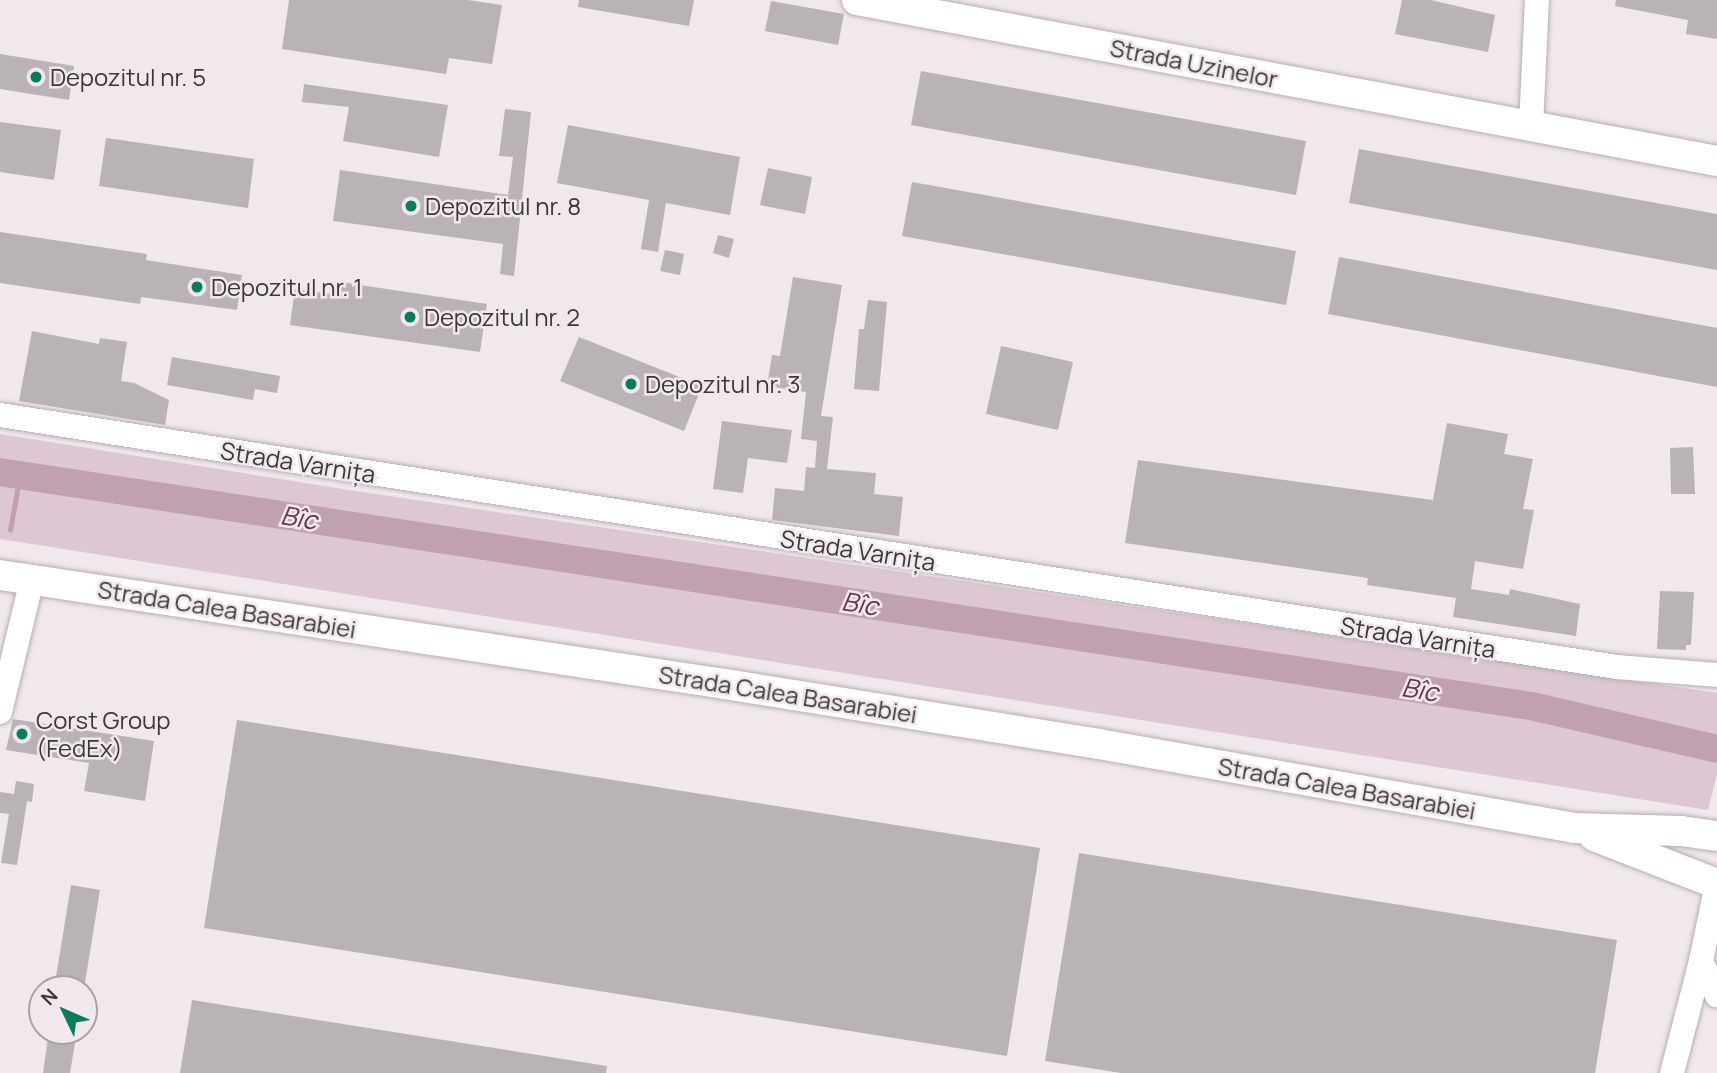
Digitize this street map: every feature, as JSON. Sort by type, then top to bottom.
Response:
[{"type":"main road","name":"Strada Uzinelor","points":[[857,0],[1717,161]]},
{"type":"main road","name":"Strada Calea Basarabiei","points":[[0,575],[738,686],[1112,747],[1574,828],[1713,833]]},
{"type":"main road","name":"Strada Calea Basarabiei","points":[[1574,828],[1711,882]]},
{"type":"main road","name":"Strada Calea Basarabiei","points":[[1711,882],[1698,855],[1713,833]]},
{"type":"street","points":[[1531,126],[1537,0]]},
{"type":"street","name":"Strada Varnița","points":[[0,415],[1602,665],[1717,675]]},
{"type":"street","points":[[0,712],[32,580]]},
{"type":"street","points":[[1691,673],[1717,656]]},
{"type":"street","points":[[1672,1073],[1701,961],[1711,882]]},
{"type":"street","points":[[1701,961],[1717,996]]},
{"type":"shaded area","points":[[0,434],[349,490],[1717,693],[1717,774],[1708,810],[0,539]]},
{"type":"building","points":[[289,0],[468,0],[502,5],[492,64],[449,58],[446,74],[282,49]]},
{"type":"building","points":[[579,0],[694,0],[689,26],[578,7]]},
{"type":"building","points":[[1402,0],[1431,0],[1495,15],[1488,52],[1395,34]]},
{"type":"building","points":[[1616,0],[1717,0],[1717,39],[1686,34],[1688,20],[1615,6]]},
{"type":"building","points":[[771,1],[844,14],[838,45],[765,31]]},
{"type":"building","name":"Depozitul nr. 5","points":[[0,54],[74,66],[69,100],[0,89]]},
{"type":"building","points":[[921,71],[1306,141],[1296,195],[911,125]]},
{"type":"building","points":[[304,84],[448,105],[439,157],[343,141],[349,107],[302,102]]},
{"type":"building","name":"Depozitul nr. 8","points":[[505,109],[531,112],[514,276],[500,274],[503,244],[333,221],[340,170],[508,195],[513,157],[499,156]]},
{"type":"building","points":[[0,122],[61,130],[54,180],[0,172]]},
{"type":"building","points":[[568,125],[740,157],[730,215],[666,203],[658,252],[641,249],[649,200],[557,183]]},
{"type":"building","points":[[106,138],[254,159],[248,208],[99,186]]},
{"type":"building","points":[[1359,149],[1717,214],[1717,270],[1349,203]]},
{"type":"building","points":[[768,168],[812,177],[805,214],[760,205]]},
{"type":"building","points":[[912,182],[1296,251],[1286,305],[902,236]]},
{"type":"building","points":[[0,232],[147,254],[146,260],[242,275],[237,310],[141,297],[140,304],[0,283]]},
{"type":"building","points":[[718,235],[734,239],[729,258],[713,253]]},
{"type":"building","points":[[665,250],[684,254],[680,275],[660,271]]},
{"type":"building","points":[[1339,257],[1717,328],[1717,387],[1328,314]]},
{"type":"building","points":[[793,277],[842,285],[821,416],[833,417],[827,469],[876,473],[874,494],[903,497],[899,536],[772,520],[775,488],[804,491],[806,467],[815,468],[817,441],[801,439],[806,392],[767,386],[772,355],[780,356]]},
{"type":"building","name":"Depozitul nr. 2","points":[[340,282],[487,304],[480,352],[290,325],[295,289],[338,295]]},
{"type":"building","points":[[868,300],[887,302],[879,391],[854,389],[859,329],[864,329]]},
{"type":"building","points":[[32,331],[99,344],[100,338],[127,342],[121,381],[134,383],[169,400],[165,425],[19,401]]},
{"type":"building","name":"Depozitul nr. 3","points":[[579,337],[702,386],[684,431],[560,381]]},
{"type":"building","points":[[1001,346],[1073,362],[1058,430],[986,414]]},
{"type":"building","points":[[172,357],[280,376],[277,393],[255,389],[253,400],[167,385]]},
{"type":"building","points":[[722,421],[792,430],[787,463],[748,458],[743,493],[713,489]]},
{"type":"building","points":[[1447,423],[1508,434],[1504,454],[1533,459],[1523,509],[1534,510],[1523,569],[1475,561],[1471,589],[1509,595],[1510,589],[1580,604],[1576,636],[1453,617],[1456,598],[1367,585],[1368,578],[1125,543],[1138,460],[1433,500]]},
{"type":"building","points":[[1693,447],[1695,494],[1671,494],[1670,448]]},
{"type":"building","points":[[1660,591],[1694,592],[1691,645],[1686,645],[1686,650],[1657,649]]},
{"type":"building","points":[[13,719],[154,741],[145,801],[84,791],[89,763],[6,750]]},
{"type":"building","points":[[237,720],[1040,848],[1007,1056],[204,928]]},
{"type":"building","points":[[16,781],[34,784],[32,802],[27,801],[17,865],[1,863],[9,814],[0,813],[0,792],[14,794]]},
{"type":"building","points":[[1079,853],[1617,940],[1595,1073],[1121,1073],[1045,1061]]},
{"type":"building","points":[[71,885],[100,890],[86,975],[56,975]]},
{"type":"building","points":[[192,1000],[607,1066],[606,1073],[180,1073]]},
{"type":"building","points":[[47,1045],[75,1045],[70,1073],[43,1073]]},
{"type":"waterway","name":"Bîc","points":[[0,472],[1531,706],[1717,749]]},
{"type":"waterway","points":[[10,530],[20,475]]},
{"type":"place","name":"Depozitul nr. 5","points":[[36,77]]},
{"type":"place","name":"Depozitul nr. 8","points":[[411,206]]},
{"type":"place","name":"Depozitul nr. 1","points":[[197,287]]},
{"type":"place","name":"Depozitul nr. 2","points":[[410,317]]},
{"type":"place","name":"Depozitul nr. 3","points":[[631,384]]},
{"type":"place","name":"Corst Group (FedEx)","points":[[22,734]]}]
